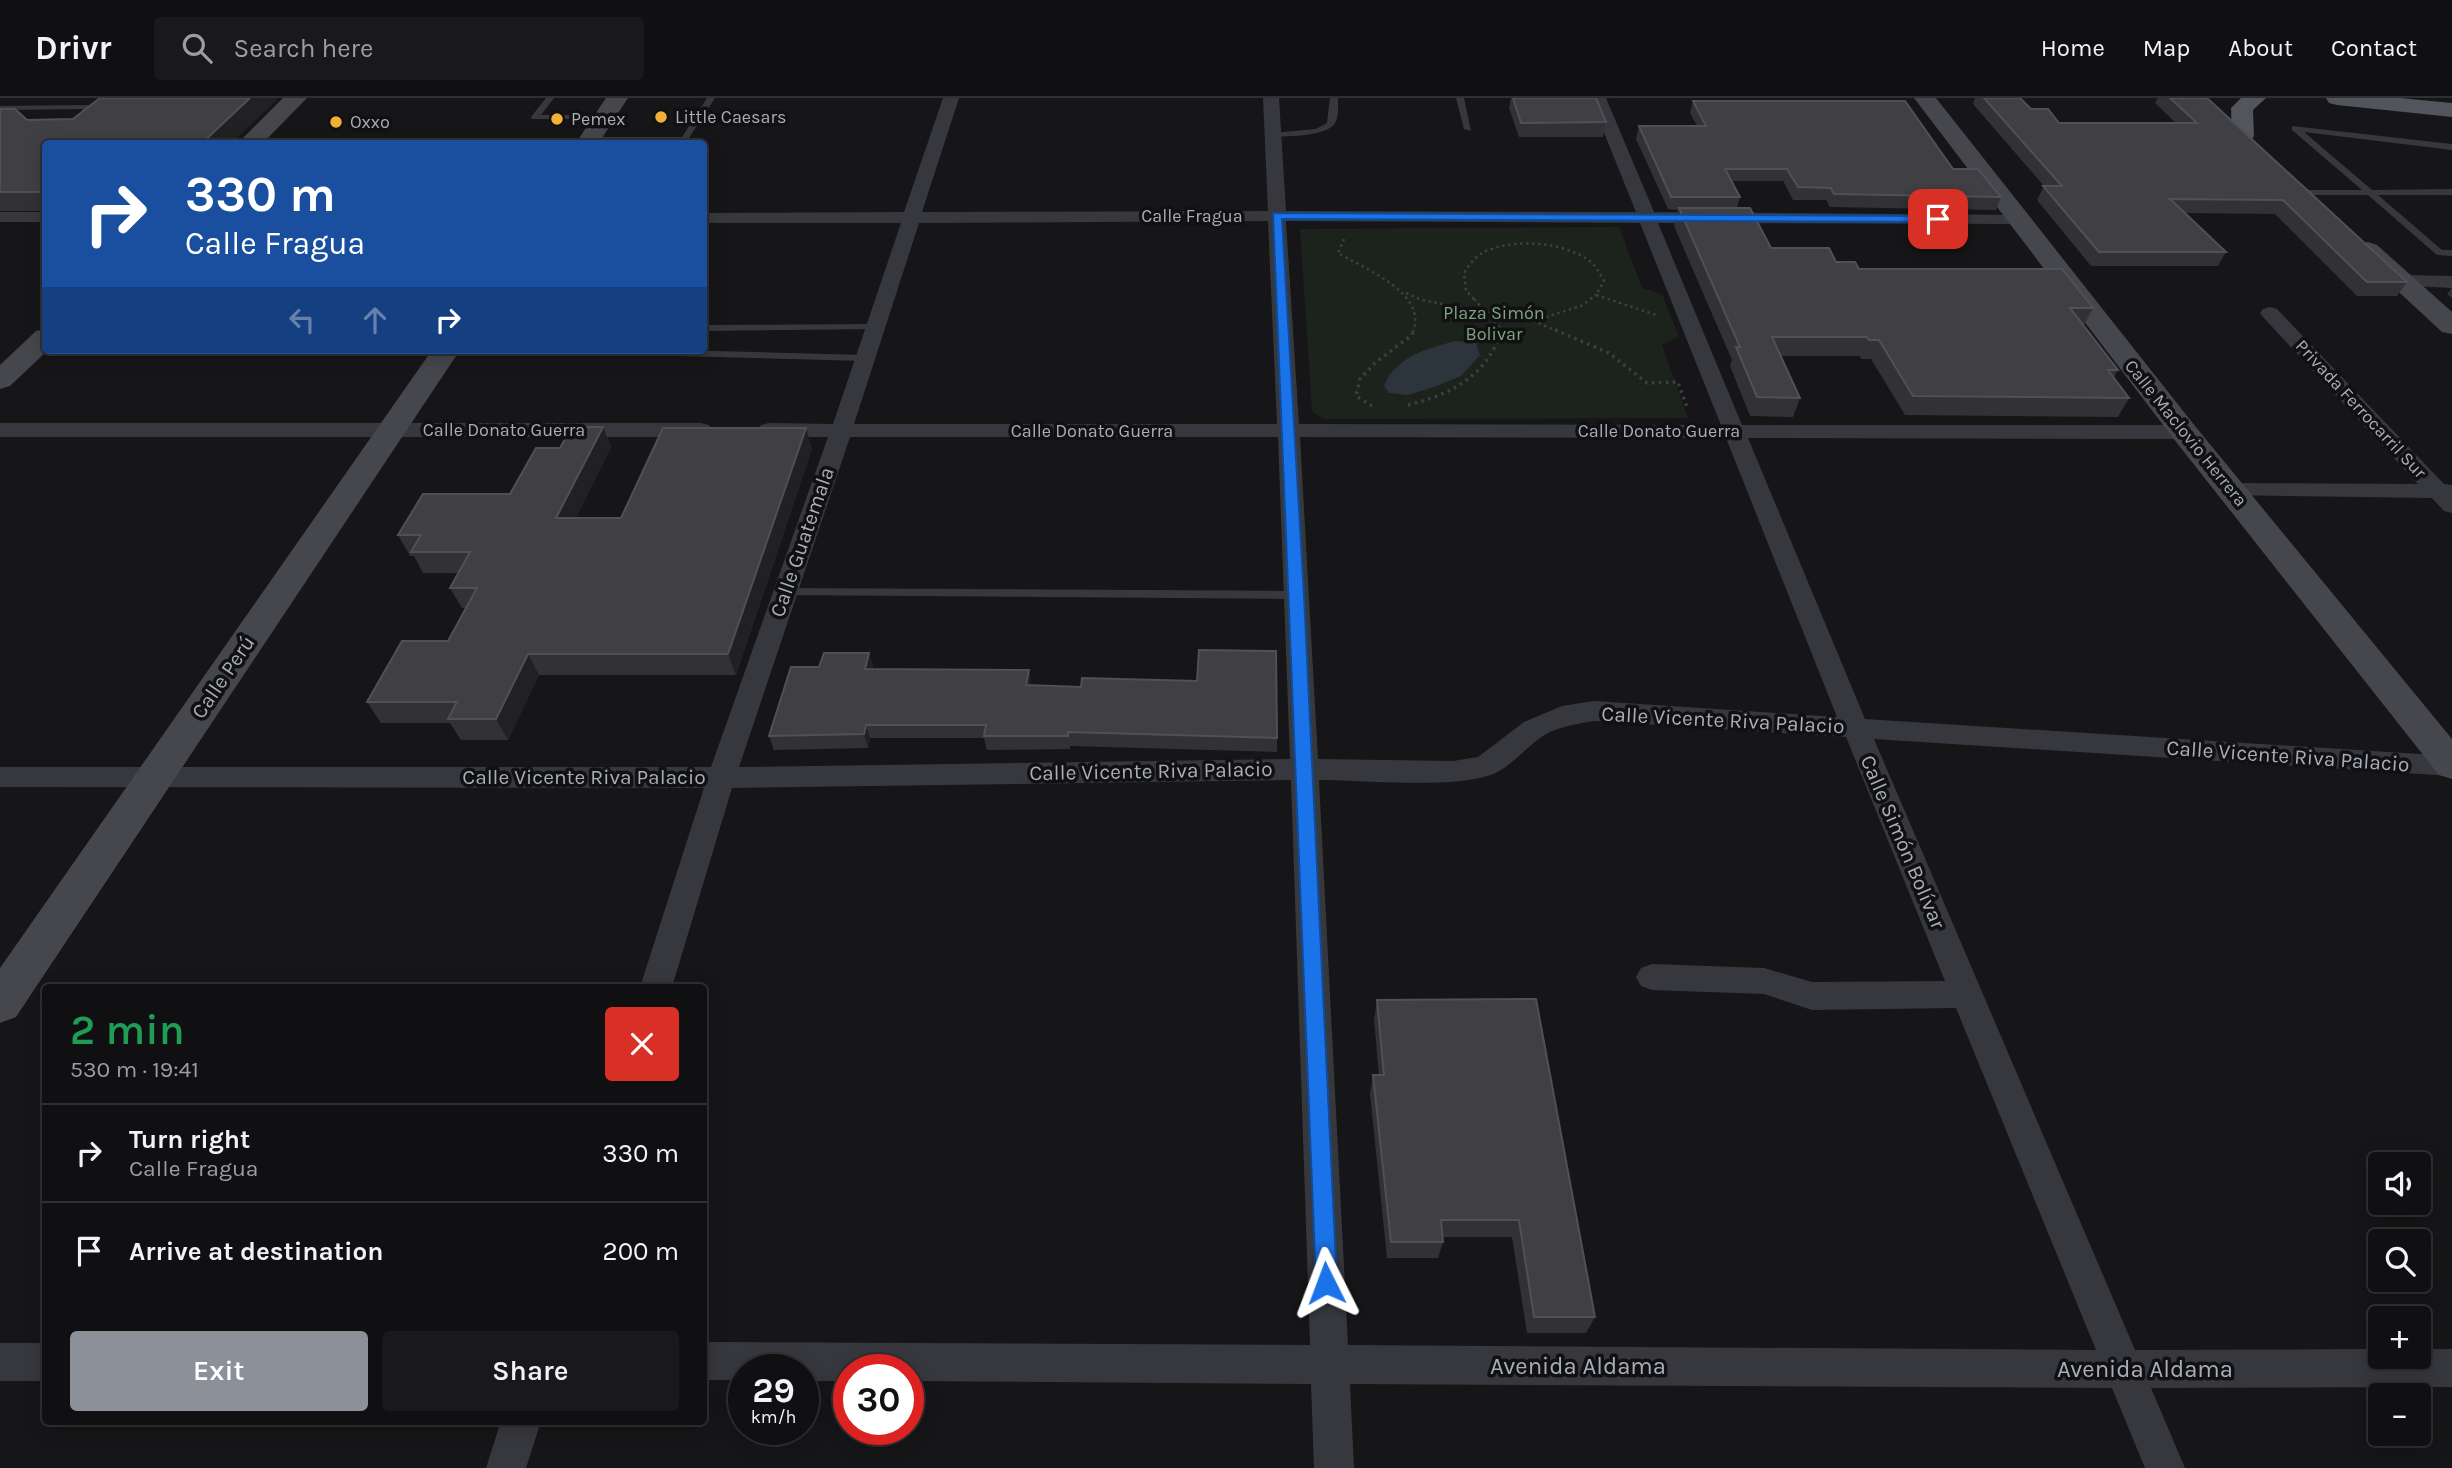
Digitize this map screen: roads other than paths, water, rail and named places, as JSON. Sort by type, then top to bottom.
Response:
[{"type":"main road","points":[[2252,144],[2242,108],[2255,98]]},
{"type":"main road","points":[[2337,98],[2452,110]]},
{"type":"street","points":[[252,140],[296,98]]},
{"type":"street","name":"Calle Guatemala","points":[[657,984],[720,778],[841,430],[951,98]]},
{"type":"street","points":[[1271,98],[1286,431],[1297,595],[1335,1468]]},
{"type":"street","name":"Calle Simón Bolívar","points":[[1598,98],[1855,727],[2165,1468]]},
{"type":"street","name":"Calle Maclovio Herrera","points":[[1925,98],[2184,432],[2452,766]]},
{"type":"street","points":[[588,140],[610,107]]},
{"type":"street","points":[[2215,110],[2252,144]]},
{"type":"street","points":[[2297,185],[2335,219]]},
{"type":"street","name":"Calle Fragua","points":[[707,218],[1343,216],[2017,219]]},
{"type":"street","points":[[0,217],[42,218]]},
{"type":"street","points":[[2354,237],[2452,326]]},
{"type":"street","points":[[2402,281],[2452,282]]},
{"type":"street","name":"Privada Ferrocarril Sur","points":[[2270,313],[2447,496]]},
{"type":"street","points":[[0,380],[42,341]]},
{"type":"street","name":"Calle Perú","points":[[0,1003],[443,354]]},
{"type":"street","name":"Calle Donato Guerra","points":[[0,430],[719,430]]},
{"type":"street","name":"Calle Donato Guerra","points":[[746,430],[2184,432]]},
{"type":"street","points":[[2232,490],[2447,496]]},
{"type":"street","name":"Calle Vicente Riva Palacio","points":[[0,777],[720,778],[1303,769],[1453,771],[1485,766],[1534,729],[1562,716],[1594,711],[2452,766]]},
{"type":"street","points":[[1652,977],[1763,981],[1812,996],[1966,994]]},
{"type":"street","name":"Avenida Aldama","points":[[707,1361],[2123,1369],[2452,1368]]},
{"type":"street","points":[[0,1362],[42,1362]]},
{"type":"street","points":[[506,1468],[521,1425]]},
{"type":"lane","points":[[550,98],[535,117],[610,107]]},
{"type":"lane","points":[[636,140],[684,139],[711,98]]},
{"type":"lane","points":[[1272,135],[1325,128],[1334,120],[1334,98]]},
{"type":"lane","points":[[1461,98],[1468,129]]},
{"type":"lane","points":[[0,108],[92,107],[73,122]]},
{"type":"lane","points":[[2452,147],[2295,128],[2440,253],[2452,253]]},
{"type":"lane","points":[[2297,185],[2371,192],[2452,192]]},
{"type":"lane","points":[[707,328],[875,327]]},
{"type":"lane","points":[[707,354],[864,358]]},
{"type":"lane","points":[[784,592],[1297,595]]},
{"type":"place","name":"Little Caesars","points":[[661,117]]},
{"type":"place","name":"Pemex","points":[[557,119]]},
{"type":"place","name":"Oxxo","points":[[336,122]]},
{"type":"park label","name":"Plaza Simón Bolivar","points":[[1494,323]]}]
